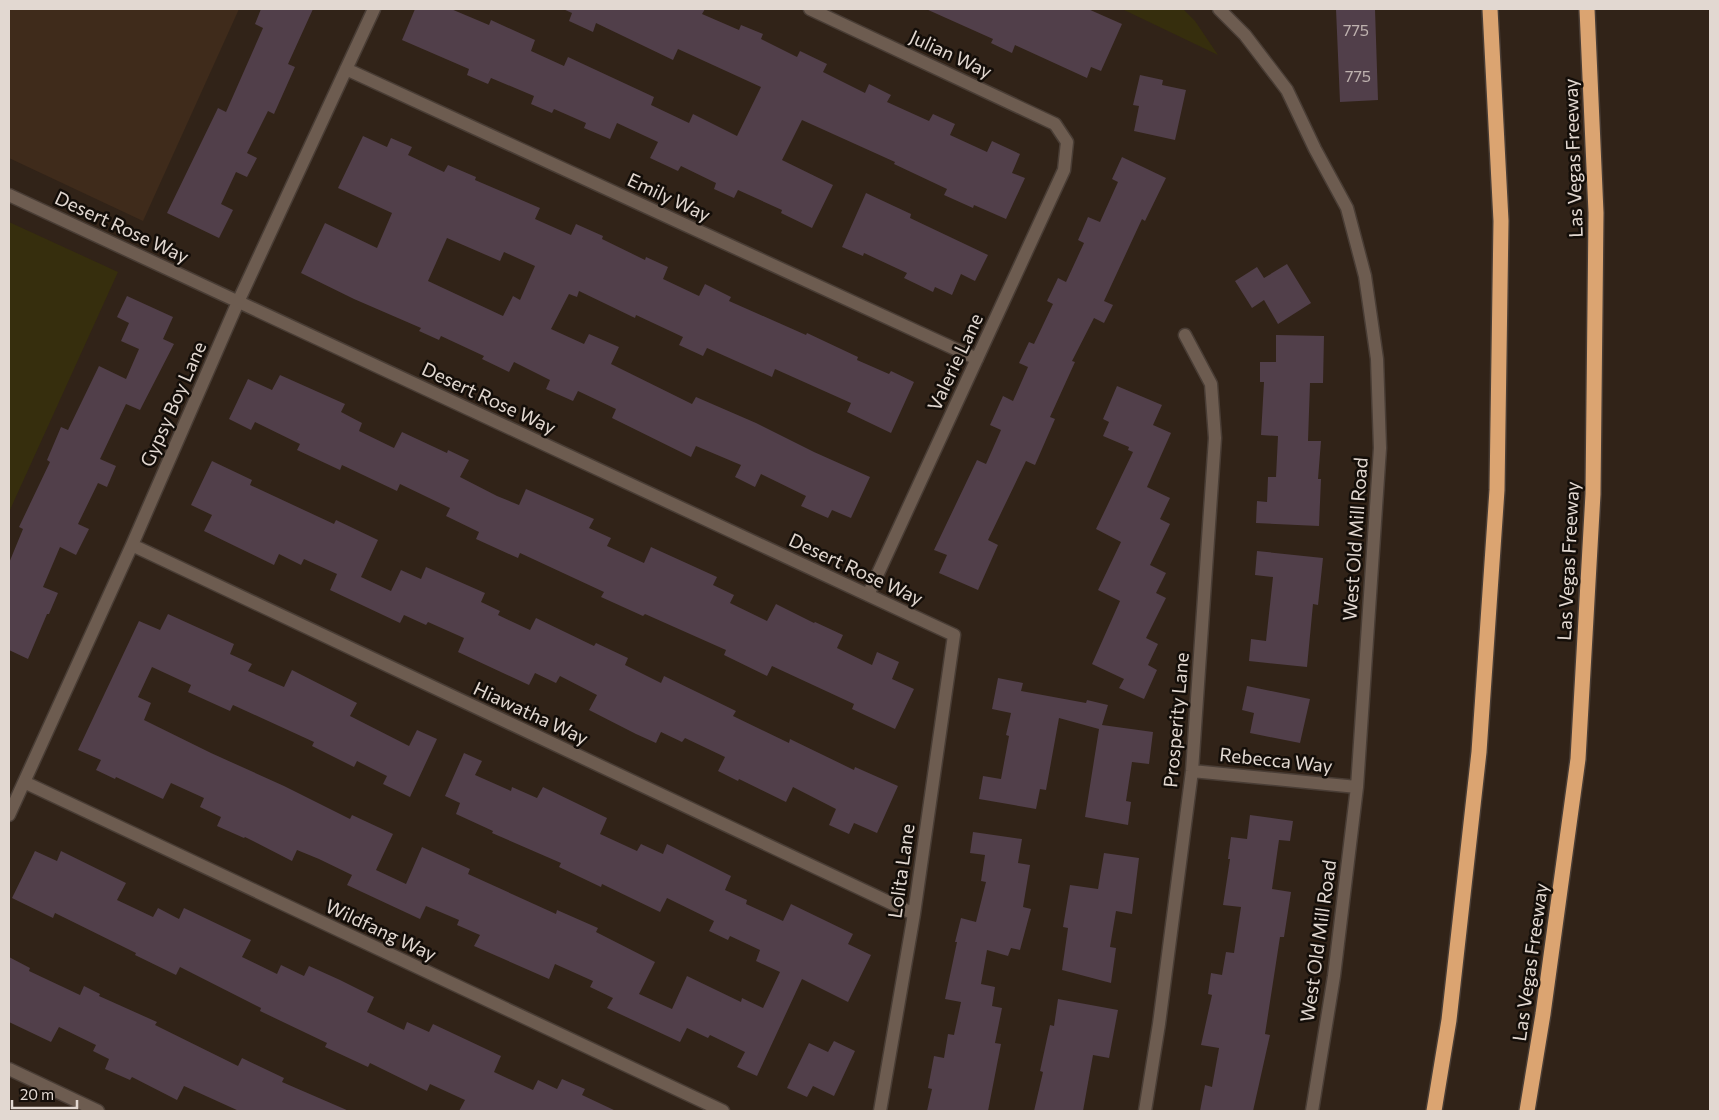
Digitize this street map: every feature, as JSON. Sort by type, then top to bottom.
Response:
[{"type":"highway","points":[[1434,1111],[1449,1020],[1479,752],[1497,490],[1501,221],[1490,9]]},
{"type":"highway","name":"Las Vegas Freeway","points":[[1527,1111],[1544,1014],[1578,759],[1592,504],[1596,213],[1587,9]]},
{"type":"street","name":"Gypsy Boy Lane","points":[[9,815],[132,546],[238,302],[374,9]]},
{"type":"street","name":"Julian Way","points":[[810,9],[1055,124],[1067,142]]},
{"type":"street","name":"West Old Mill Road","points":[[1219,9],[1245,35],[1287,90],[1347,208],[1365,276],[1378,359],[1380,448],[1357,787],[1334,976],[1312,1111]]},
{"type":"street","name":"Emily Way","points":[[346,68],[977,359]]},
{"type":"street","name":"Valerie Lane","points":[[868,595],[1064,170],[1067,142]]},
{"type":"street","name":"Desert Rose Way","points":[[9,195],[954,635]]},
{"type":"street","name":"Prosperity Lane","points":[[1145,1111],[1159,1024],[1192,771],[1215,438],[1211,384],[1185,335]]},
{"type":"street","name":"Hiawatha Way","points":[[132,546],[914,914]]},
{"type":"street","name":"Lolita Lane","points":[[880,1111],[914,914],[954,635]]},
{"type":"street","name":"Rebecca Way","points":[[1192,771],[1357,787]]},
{"type":"street","name":"Wildfang Way","points":[[24,782],[723,1111]]},
{"type":"street","points":[[9,1069],[98,1111]]},
{"type":"shaded area","points":[[9,9],[239,9],[143,221],[9,158]]},
{"type":"sand","points":[[1122,9],[1183,9],[1195,21],[1218,55]]},
{"type":"sand","points":[[9,222],[118,272],[9,512]]},
{"type":"building","points":[[261,9],[313,9],[288,64],[295,67],[274,114],[268,111],[247,153],[257,158],[247,177],[236,172],[221,204],[233,210],[219,238],[167,213],[218,108],[226,112],[263,28],[255,24]]},
{"type":"building","points":[[415,9],[451,9],[489,25],[491,20],[535,40],[531,51],[564,66],[568,57],[654,97],[651,105],[689,123],[693,114],[737,136],[761,87],[678,49],[673,60],[596,23],[593,32],[569,21],[572,13],[563,9],[705,9],[702,14],[739,30],[741,25],[763,34],[761,39],[797,57],[800,51],[827,64],[823,72],[865,93],[869,84],[891,95],[887,102],[929,121],[933,114],[955,124],[950,135],[987,152],[992,141],[1020,154],[1012,173],[1025,178],[1006,219],[974,205],[973,208],[944,195],[947,189],[894,164],[895,162],[802,120],[782,160],[833,185],[812,228],[781,213],[782,210],[738,190],[734,198],[714,189],[716,183],[681,166],[678,171],[650,158],[658,142],[617,123],[610,139],[584,128],[586,123],[554,109],[552,113],[531,104],[534,96],[491,78],[488,84],[467,75],[469,69],[402,40]]},
{"type":"building","points":[[926,9],[1088,9],[1122,24],[1101,71],[1091,67],[1087,78],[1015,45],[1012,53],[991,43],[993,39]]},
{"type":"building","points":[[1336,9],[1375,9],[1378,100],[1340,102]]},
{"type":"building","points":[[1140,75],[1163,80],[1162,85],[1186,90],[1175,140],[1134,131],[1139,106],[1133,105]]},
{"type":"building","points":[[363,136],[387,147],[391,138],[412,147],[408,155],[444,172],[448,165],[476,177],[475,180],[540,208],[535,219],[571,235],[576,224],[603,236],[602,239],[645,260],[646,257],[668,267],[663,279],[699,296],[705,284],[731,297],[729,301],[806,335],[807,333],[858,357],[857,360],[889,374],[891,371],[914,382],[891,433],[847,412],[851,403],[775,369],[772,377],[707,348],[703,356],[679,345],[683,337],[636,315],[635,318],[579,291],[577,297],[569,294],[551,329],[584,344],[589,334],[619,347],[611,364],[692,404],[696,397],[870,477],[851,518],[832,510],[828,518],[801,506],[806,496],[761,474],[755,487],[735,477],[741,465],[696,446],[691,457],[612,418],[616,409],[578,391],[573,401],[546,389],[550,380],[514,362],[509,372],[482,359],[484,356],[441,336],[439,340],[419,331],[421,328],[354,299],[301,273],[325,223],[377,248],[392,213],[338,188]],"holes":[[[447,238],[500,261],[504,252],[535,266],[520,300],[513,296],[503,316],[428,281]]]},
{"type":"building","points":[[1122,157],[1166,178],[1145,221],[1142,219],[1104,301],[1113,305],[1104,323],[1094,318],[1072,361],[1075,362],[1050,417],[1055,419],[1035,465],[1026,461],[988,540],[998,545],[978,590],[939,573],[947,555],[934,550],[977,460],[986,464],[1001,430],[990,425],[1003,396],[1013,401],[1028,367],[1019,363],[1029,342],[1034,344],[1053,304],[1047,301],[1058,278],[1066,282],[1084,243],[1078,240],[1088,217],[1100,222],[1118,182],[1112,179]]},
{"type":"building","points":[[866,193],[911,214],[910,218],[988,255],[975,281],[961,274],[952,295],[935,287],[933,292],[904,278],[907,273],[864,253],[863,256],[842,247]]},
{"type":"building","points":[[1287,264],[1311,303],[1278,324],[1264,300],[1252,308],[1235,281],[1257,267],[1264,278]]},
{"type":"building","points":[[127,296],[173,317],[163,339],[174,344],[140,410],[126,404],[100,459],[116,466],[107,487],[98,483],[78,524],[89,529],[76,555],[60,547],[43,587],[58,593],[28,659],[9,650],[9,563],[23,529],[19,527],[50,462],[47,460],[61,427],[68,430],[99,366],[126,379],[139,349],[121,341],[129,323],[117,317]]},
{"type":"building","points":[[1276,335],[1324,336],[1323,383],[1310,383],[1308,441],[1321,441],[1318,479],[1321,479],[1319,526],[1256,523],[1257,501],[1267,502],[1268,477],[1276,477],[1278,436],[1261,435],[1264,382],[1260,382],[1260,362],[1276,362]]},
{"type":"building","points":[[280,375],[345,404],[341,412],[362,423],[359,431],[394,448],[402,432],[447,453],[448,450],[469,460],[460,477],[497,496],[519,505],[526,489],[594,519],[589,528],[611,538],[607,546],[644,563],[651,547],[717,577],[713,585],[734,595],[730,603],[767,621],[776,604],[843,635],[837,648],[872,665],[877,652],[899,662],[892,679],[914,689],[895,729],[852,709],[854,704],[772,666],[767,676],[724,655],[726,650],[645,614],[643,616],[601,597],[604,592],[520,553],[518,558],[476,539],[479,532],[446,516],[450,508],[400,484],[397,491],[342,465],[340,470],[297,450],[300,444],[255,422],[251,430],[229,419],[248,379],[272,390]]},
{"type":"building","points":[[1117,386],[1162,405],[1153,425],[1171,433],[1147,487],[1170,498],[1160,519],[1170,524],[1150,565],[1166,573],[1156,593],[1166,598],[1146,638],[1158,644],[1148,665],[1157,670],[1144,699],[1119,688],[1124,679],[1092,664],[1120,601],[1098,590],[1121,542],[1096,529],[1133,452],[1128,450],[1129,447],[1103,436],[1109,422],[1103,419]]},
{"type":"building","points":[[212,461],[252,480],[250,485],[334,524],[336,520],[378,540],[361,577],[391,591],[401,570],[421,579],[426,567],[485,593],[481,602],[500,611],[498,615],[530,630],[536,618],[594,646],[596,643],[628,658],[625,665],[661,683],[664,676],[736,711],[733,716],[789,743],[790,739],[854,770],[855,767],[898,786],[877,833],[854,823],[849,834],[829,825],[836,809],[793,787],[786,802],[739,779],[738,781],[718,771],[725,757],[685,738],[682,742],[661,732],[656,743],[636,734],[589,710],[597,695],[560,676],[556,683],[535,673],[529,685],[458,652],[464,638],[428,622],[426,625],[404,615],[400,623],[330,590],[337,574],[304,559],[301,565],[279,554],[274,565],[204,531],[212,515],[191,505]]},
{"type":"building","points":[[1257,551],[1323,558],[1318,605],[1313,604],[1307,667],[1249,661],[1251,639],[1266,641],[1273,577],[1255,575]]},
{"type":"building","points":[[168,614],[234,644],[230,654],[252,664],[248,671],[284,687],[292,670],[357,703],[350,716],[409,746],[417,730],[437,739],[410,797],[383,784],[387,776],[357,761],[354,767],[312,746],[314,742],[233,705],[230,711],[188,692],[191,685],[152,667],[138,697],[151,703],[144,720],[350,819],[352,815],[393,834],[376,870],[406,884],[422,847],[470,869],[468,874],[556,914],[557,910],[598,928],[596,932],[655,962],[639,994],[672,1009],[687,976],[741,1002],[742,998],[763,1008],[780,972],[756,961],[760,950],[730,936],[728,940],[709,931],[714,921],[667,898],[660,912],[602,884],[601,887],[559,867],[561,863],[492,833],[493,831],[456,814],[460,803],[445,796],[464,753],[482,761],[475,775],[511,791],[512,787],[537,798],[543,787],[607,818],[600,834],[637,851],[641,844],[663,854],[667,844],[731,876],[725,890],[747,900],[746,904],[783,921],[791,904],[853,934],[848,944],[871,955],[848,1002],[802,979],[757,1076],[737,1067],[745,1052],[710,1035],[708,1038],[687,1028],[680,1042],[607,1008],[613,998],[590,987],[593,981],[555,964],[549,979],[474,946],[480,935],[457,925],[459,920],[426,906],[420,919],[347,885],[352,875],[319,859],[297,850],[292,861],[245,837],[217,826],[221,817],[200,807],[204,798],[171,783],[163,799],[116,777],[115,779],[96,770],[101,760],[78,750],[139,621],[160,630]]},
{"type":"building","points":[[998,678],[1023,683],[1021,691],[1086,703],[1087,700],[1108,705],[1102,725],[1153,732],[1149,764],[1132,762],[1126,801],[1131,802],[1128,825],[1085,817],[1099,729],[1059,718],[1046,790],[1040,789],[1036,809],[979,799],[983,776],[1001,779],[1009,736],[1006,735],[1011,713],[992,709]]},
{"type":"building","points":[[1247,686],[1310,699],[1300,743],[1250,733],[1254,713],[1242,710]]},
{"type":"building","points":[[1250,815],[1293,821],[1290,841],[1279,840],[1272,889],[1291,892],[1284,937],[1280,937],[1265,1034],[1270,1035],[1253,1111],[1200,1111],[1205,1085],[1212,1087],[1219,1048],[1201,1045],[1212,995],[1208,994],[1211,973],[1222,975],[1226,952],[1234,953],[1241,907],[1223,905],[1230,859],[1228,859],[1231,837],[1247,839]]},
{"type":"building","points":[[973,832],[1022,839],[1018,863],[1030,865],[1023,907],[1031,909],[1020,950],[1011,948],[1008,956],[987,950],[981,984],[995,987],[992,1006],[1002,1008],[995,1043],[1001,1044],[988,1111],[927,1111],[932,1089],[928,1088],[934,1056],[944,1058],[948,1034],[954,1035],[961,1002],[945,999],[961,918],[976,922],[986,882],[981,881],[985,855],[970,853]]},
{"type":"building","points":[[35,851],[57,861],[61,851],[126,883],[117,900],[153,917],[158,908],[179,919],[184,908],[251,940],[242,957],[277,974],[281,965],[304,976],[309,966],[340,980],[374,997],[367,1012],[404,1030],[407,1022],[429,1032],[433,1024],[501,1056],[494,1072],[533,1090],[538,1080],[557,1089],[562,1079],[585,1089],[582,1095],[616,1111],[459,1111],[465,1100],[430,1084],[427,1091],[370,1063],[368,1067],[325,1047],[327,1043],[260,1011],[261,1008],[180,967],[176,975],[55,913],[53,918],[12,898]]},
{"type":"building","points":[[1104,853],[1139,858],[1132,914],[1116,911],[1110,947],[1116,948],[1111,983],[1062,970],[1068,928],[1063,927],[1070,885],[1098,889]]},
{"type":"building","points":[[9,957],[30,968],[29,971],[80,995],[84,986],[100,994],[99,996],[157,1022],[155,1025],[238,1066],[242,1058],[284,1078],[282,1082],[349,1111],[239,1111],[184,1086],[177,1100],[132,1077],[130,1080],[105,1069],[109,1059],[93,1051],[96,1045],[59,1027],[51,1042],[9,1022]]},
{"type":"building","points":[[1058,999],[1118,1010],[1109,1058],[1093,1055],[1083,1111],[1034,1111],[1043,1072],[1040,1071],[1050,1025],[1054,1026]]},
{"type":"building","points":[[834,1041],[855,1051],[834,1096],[813,1086],[807,1097],[787,1088],[809,1043],[828,1052]]}]
